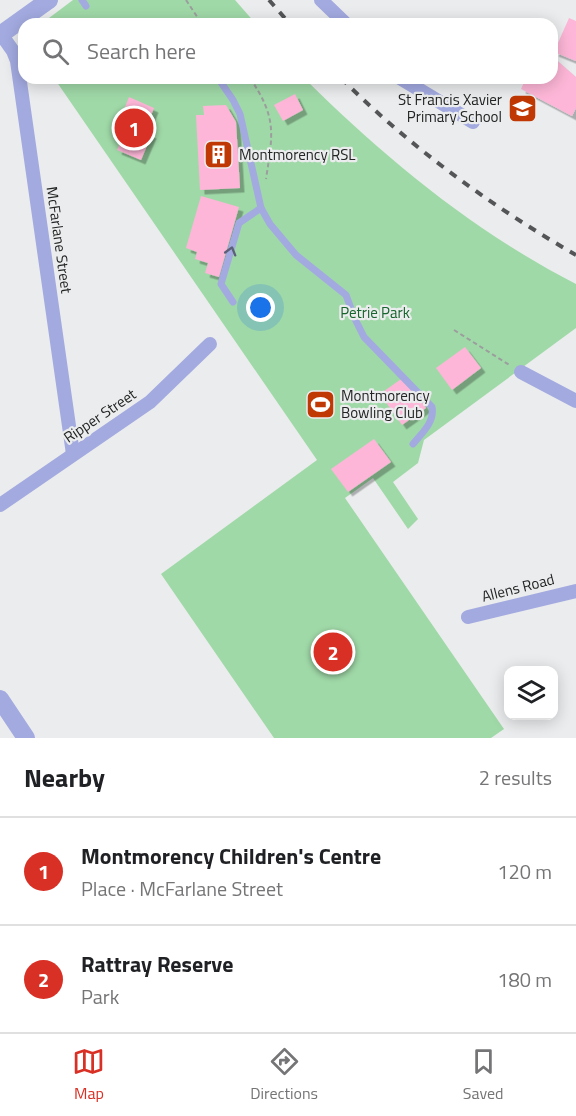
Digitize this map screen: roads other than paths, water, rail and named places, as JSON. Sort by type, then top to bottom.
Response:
[{"type":"street","points":[[24,18],[49,0]]},
{"type":"street","points":[[321,0],[340,18]]},
{"type":"street","points":[[1,35],[18,23]]},
{"type":"street","name":"McFarlane Street","points":[[1,35],[13,51],[18,75]]},
{"type":"street","name":"McFarlane Street","points":[[19,84],[73,454]]},
{"type":"street","points":[[409,84],[473,122]]},
{"type":"street","name":"Ripper Street","points":[[0,505],[150,402],[210,344]]},
{"type":"street","points":[[521,372],[576,401]]},
{"type":"street","name":"Allens Road","points":[[468,617],[576,591]]},
{"type":"street","points":[[0,699],[26,738]]},
{"type":"lane","points":[[222,84],[240,114],[261,208],[276,232],[296,255],[346,295],[364,337],[432,407],[433,412],[429,424],[413,444]]},
{"type":"lane","points":[[233,303],[221,284],[239,223],[261,208]]},
{"type":"railway","points":[[269,0],[285,18]]},
{"type":"railway","points":[[347,84],[395,128],[452,174],[482,196],[576,255]]},
{"type":"place","name":"St Francis Xavier Primary School","points":[[523,109]]},
{"type":"place","name":"Montmorency Children's Centre","points":[[134,128]]},
{"type":"place","name":"Montmorency RSL","points":[[218,155]]},
{"type":"place","name":"Montmorency Bowling Club","points":[[320,405]]},
{"type":"place","name":"Rattray Reserve","points":[[333,652]]},
{"type":"park label","name":"Petrie Park","points":[[375,313]]}]
